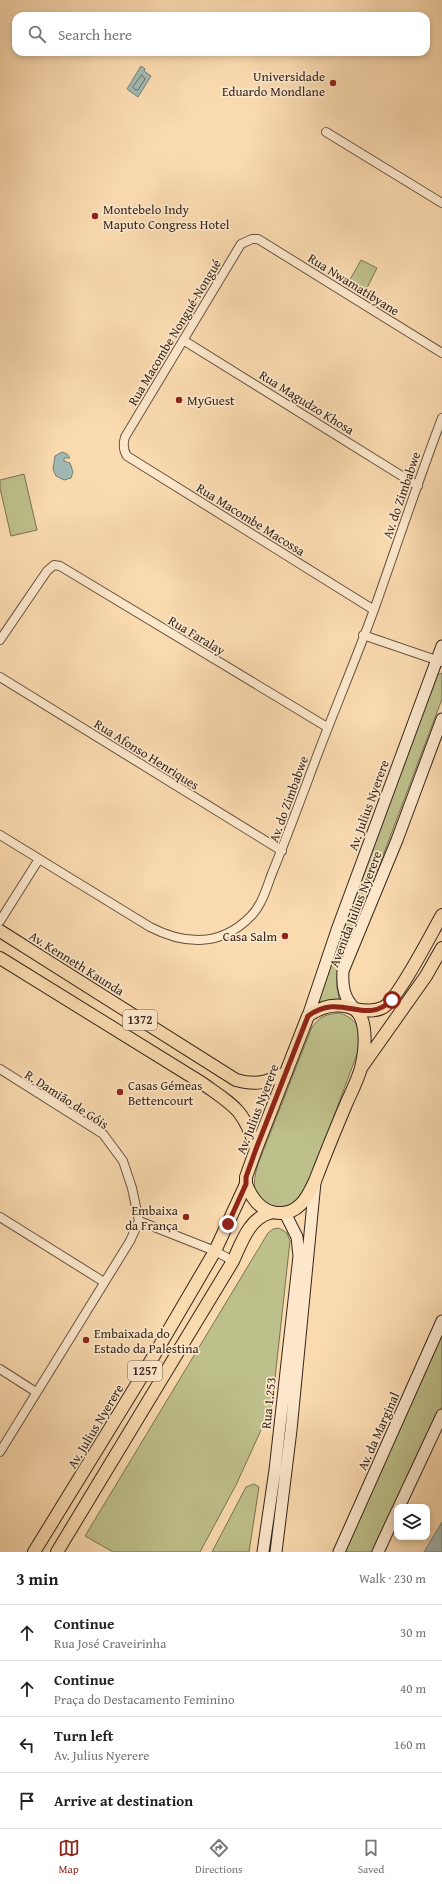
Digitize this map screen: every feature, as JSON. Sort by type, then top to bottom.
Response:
[{"type":"main road","name":"Av. Julius Nyerere","points":[[34,1552],[139,1381],[216,1251],[246,1184],[246,1177],[256,1149],[308,1016],[337,930],[439,661],[442,646]]},
{"type":"main road","name":"Avenida Julius Nyerere","points":[[355,1009],[346,998],[342,985],[343,971],[397,840],[442,719]]},
{"type":"main road","points":[[308,1016],[316,1010],[327,1006],[349,1007],[370,1011],[384,1008],[392,1000],[411,970],[442,916]]},
{"type":"main road","name":"Av. Kenneth Kaunda","points":[[0,931],[236,1080],[249,1084],[262,1083],[286,1073]]},
{"type":"main road","points":[[246,1184],[251,1197],[270,1213],[285,1213],[300,1206],[315,1181],[361,1068],[426,976],[442,948]]},
{"type":"main road","name":"1372","points":[[0,958],[218,1094],[238,1110],[246,1119],[256,1149]]},
{"type":"main road","points":[[355,1009],[362,1022],[364,1031],[361,1068]]},
{"type":"main road","points":[[276,1552],[291,1430],[315,1181]]},
{"type":"main road","name":"1257","points":[[57,1552],[155,1392],[254,1223],[265,1214],[270,1213]]},
{"type":"main road","name":"Rua 1.253","points":[[263,1552],[275,1470],[299,1256],[297,1237],[285,1213]]},
{"type":"main road","name":"Av. da Marginal","points":[[339,1552],[442,1321]]},
{"type":"main road","points":[[139,1381],[155,1392]]},
{"type":"main road","points":[[400,1504],[442,1415]]},
{"type":"main road","points":[[60,1510],[76,1520]]},
{"type":"main road","points":[[378,1552],[394,1517]]},
{"type":"street","points":[[326,132],[442,203]]},
{"type":"street","name":"Rua Macombe Nongué-Nongué","points":[[123,444],[125,437],[242,244],[252,239]]},
{"type":"street","name":"Rua Nwamatibyane","points":[[252,239],[258,239],[442,353]]},
{"type":"street","name":"Rua Magudzo Khosa","points":[[183,340],[418,486]]},
{"type":"street","name":"Av. do Zimbabwe","points":[[0,835],[150,927],[168,936],[192,940],[209,939],[222,936],[236,929],[251,916],[260,905],[282,851],[327,727],[374,610],[442,418]]},
{"type":"street","name":"Rua Macombe Macossa","points":[[123,444],[124,452],[127,456],[374,610]]},
{"type":"street","name":"Rua Faralay","points":[[0,640],[46,571],[54,565],[60,566],[327,727]]},
{"type":"street","points":[[363,635],[439,661]]},
{"type":"street","name":"Rua Afonso Henriques","points":[[0,677],[282,851]]},
{"type":"street","points":[[0,921],[39,859]]},
{"type":"street","name":"R. Damião de Góis","points":[[0,1069],[103,1134],[123,1161],[132,1188],[139,1221]]},
{"type":"street","points":[[0,1217],[104,1282]]},
{"type":"street","points":[[0,1452],[130,1241],[139,1221],[216,1251],[232,1261]]},
{"type":"street","points":[[0,1369],[36,1392]]},
{"type":"green space","points":[[361,260],[377,268],[364,294],[347,285]]},
{"type":"green space","points":[[24,474],[37,530],[11,536],[0,488],[0,480]]},
{"type":"green space","points":[[442,673],[442,699],[337,978],[337,988],[340,1002],[316,1004],[437,675]]},
{"type":"green space","points":[[340,1013],[351,1019],[357,1025],[360,1046],[307,1189],[293,1207],[271,1209],[260,1198],[255,1189],[254,1185],[258,1164],[312,1027],[324,1016]]},
{"type":"green space","points":[[279,1228],[287,1233],[290,1241],[272,1406],[236,1485],[200,1552],[113,1552],[85,1536],[268,1233],[273,1229]]},
{"type":"green space","points":[[442,1331],[442,1407],[397,1504],[394,1504],[394,1509],[374,1552],[344,1552]]},
{"type":"green space","points":[[254,1484],[259,1487],[249,1552],[212,1552],[246,1487]]},
{"type":"water","points":[[141,66],[145,69],[144,71],[151,76],[138,97],[127,89]]},
{"type":"water","points":[[62,452],[67,454],[70,458],[64,458],[64,461],[70,463],[73,472],[71,478],[64,480],[56,476],[53,469],[55,456]]},
{"type":"water","points":[[442,1522],[442,1552],[424,1552]]},
{"type":"place","name":"Universidade Eduardo Mondlane","points":[[333,83]]},
{"type":"place","name":"Montebelo Indy Maputo Congress Hotel","points":[[95,216]]},
{"type":"place","name":"MyGuest","points":[[179,400]]},
{"type":"place","name":"Casa Salm","points":[[285,936]]},
{"type":"place","name":"Casas Gémeas Bettencourt","points":[[120,1092]]},
{"type":"place","name":"Embaixa da França","points":[[186,1217]]},
{"type":"place","name":"Embaixada do Estado da Palestina","points":[[86,1340]]},
{"type":"route","points":[[228,1224],[246,1184],[246,1177],[256,1149],[308,1016],[316,1010],[327,1006],[349,1007],[363,1011],[370,1011],[384,1008],[392,1000]]}]
